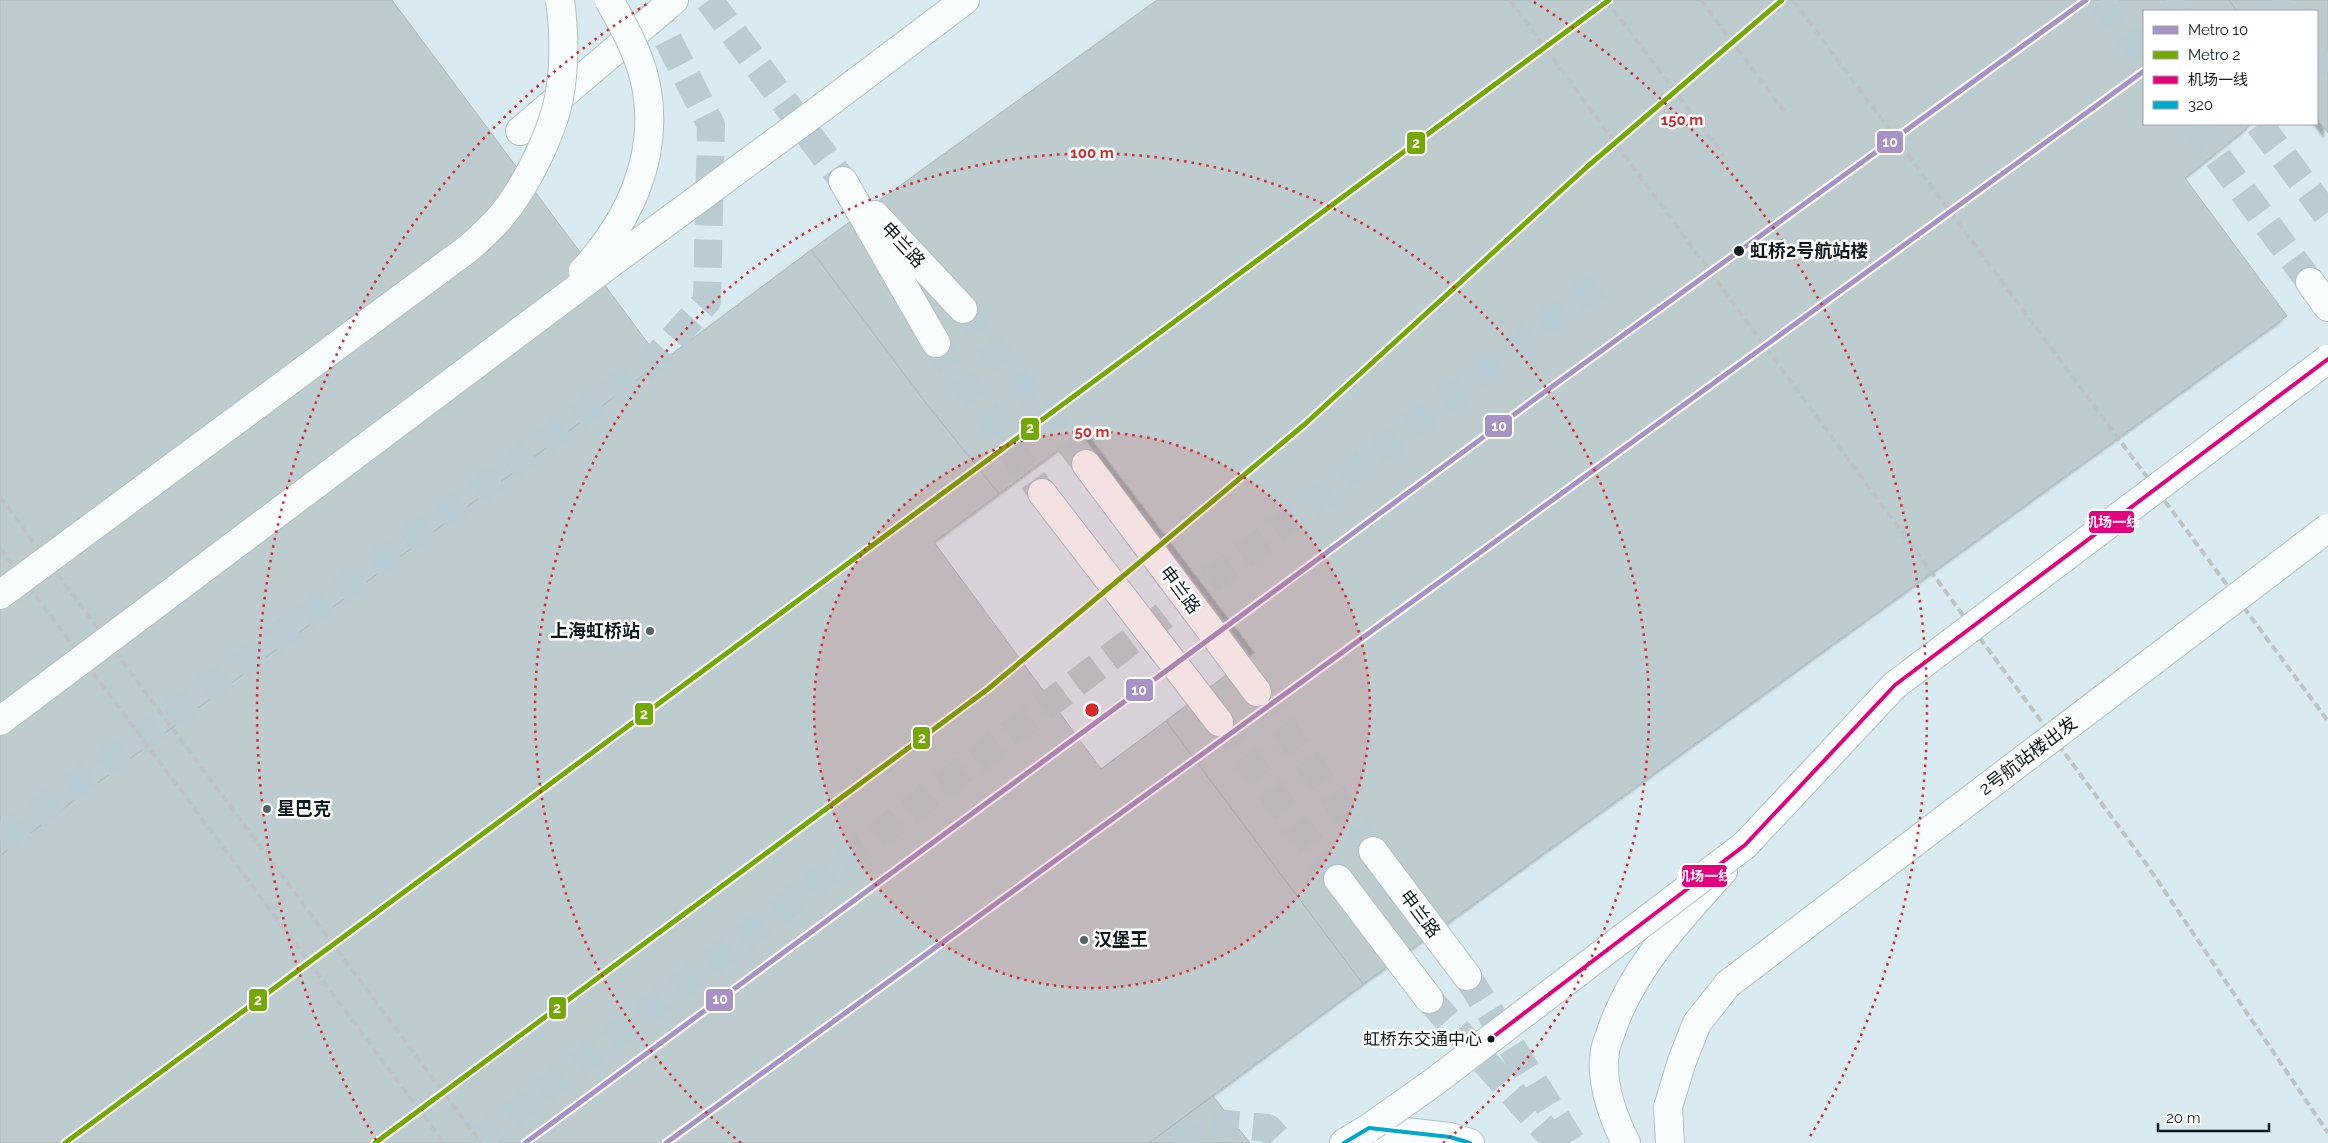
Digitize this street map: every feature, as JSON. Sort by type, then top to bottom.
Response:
[{"type":"main road","points":[[0,595],[469,248],[500,219],[528,178],[546,136],[560,93],[564,31],[560,0]]},
{"type":"main road","points":[[546,311],[593,260],[623,219],[641,178],[649,139],[647,91],[634,50],[609,0]]},
{"type":"main road","points":[[520,131],[674,0]]},
{"type":"main road","points":[[0,720],[965,0]]},
{"type":"main road","name":"申兰路","points":[[936,343],[844,181],[963,309]]},
{"type":"main road","points":[[2310,282],[2328,307]]},
{"type":"main road","points":[[1626,1143],[1616,1123],[1606,1085],[1605,1052],[1619,1009],[1639,971],[1659,942],[1745,845],[1895,685],[2328,359]]},
{"type":"main road","name":"申兰路","points":[[1086,464],[1257,692]]},
{"type":"main road","points":[[1042,493],[1219,722]]},
{"type":"main road","name":"2号航站楼出发","points":[[1670,1143],[1668,1108],[1682,1061],[1696,1024],[1728,984],[2328,528]]},
{"type":"main road","points":[[1344,1143],[1369,1128],[1434,1082],[1745,845]]},
{"type":"main road","name":"申兰路","points":[[1373,851],[1468,976]]},
{"type":"main road","points":[[1338,879],[1429,999]]},
{"type":"main road","points":[[1369,1128],[1450,1137],[1470,1143]]},
{"type":"building","points":[[0,0],[392,0],[662,362],[0,856]]},
{"type":"building","points":[[1157,0],[2229,0],[2236,10],[2143,10],[2143,125],[2251,125],[2185,178],[2287,316],[1363,984],[1166,721],[1255,653],[1085,430],[999,494],[922,398],[811,250]]},
{"type":"building","points":[[2229,0],[2328,0],[2328,133],[2318,119],[2318,10],[2236,10]]},
{"type":"building","name":"上海虹桥站","points":[[811,250],[922,398],[999,494],[934,542],[1101,769],[1166,721],[1363,984],[1149,1143],[0,1143],[0,856]]},
{"type":"building","points":[[1213,1096],[1250,1143],[1149,1143]]},
{"type":"tunnel","points":[[0,840],[650,364],[707,301],[711,125],[648,0]]},
{"type":"tunnel","points":[[709,0],[843,181]]},
{"type":"tunnel","points":[[2101,0],[2143,57]]},
{"type":"tunnel","points":[[2167,0],[2174,10]]},
{"type":"tunnel","points":[[2273,0],[2280,10]]},
{"type":"tunnel","points":[[2318,58],[2328,71]]},
{"type":"tunnel","points":[[2194,125],[2310,282]]},
{"type":"tunnel","points":[[2260,125],[2328,216]]},
{"type":"tunnel","points":[[475,1143],[1603,280]]},
{"type":"tunnel","points":[[963,309],[1086,464]]},
{"type":"tunnel","points":[[936,343],[1042,493]]},
{"type":"tunnel","points":[[1257,692],[1373,851]]},
{"type":"tunnel","points":[[1219,722],[1338,879]]},
{"type":"tunnel","points":[[1467,976],[1572,1143]]},
{"type":"tunnel","points":[[1429,999],[1557,1143]]},
{"type":"tunnel","points":[[1176,1143],[1204,1122],[1268,1128],[1282,1143]]},
{"type":"railway","points":[[1510,0],[2147,865],[2328,1133]]},
{"type":"railway","points":[[1606,0],[1724,156]]},
{"type":"railway","points":[[1701,0],[1784,111]]},
{"type":"railway","points":[[1793,0],[2328,721]]},
{"type":"railway","points":[[0,497],[481,1143]]},
{"type":"railway","points":[[0,548],[444,1143]]},
{"type":"metro line","name":"2","points":[[65,1143],[1609,0]]},
{"type":"metro line","name":"2","points":[[375,1143],[988,689],[1305,424],[1588,166],[1782,0]]},
{"type":"metro line","name":"10","points":[[525,1143],[1546,391],[2086,0]]},
{"type":"metro line","name":"10","points":[[666,1143],[2143,72]]},
{"type":"transit line","name":"机场一线","points":[[1489,1040],[1745,845],[1895,685],[2328,359]]},
{"type":"transit line","name":"320","points":[[1344,1143],[1369,1128],[1450,1137],[1470,1143]]},
{"type":"place","name":"虹桥2号航站楼","points":[[1739,251]]},
{"type":"place","name":"上海虹桥站","points":[[650,631]]},
{"type":"place","name":"星巴克","points":[[267,809]]},
{"type":"place","name":"汉堡王","points":[[1084,940]]},
{"type":"place","name":"虹桥东交通中心","points":[[1491,1039]]}]
